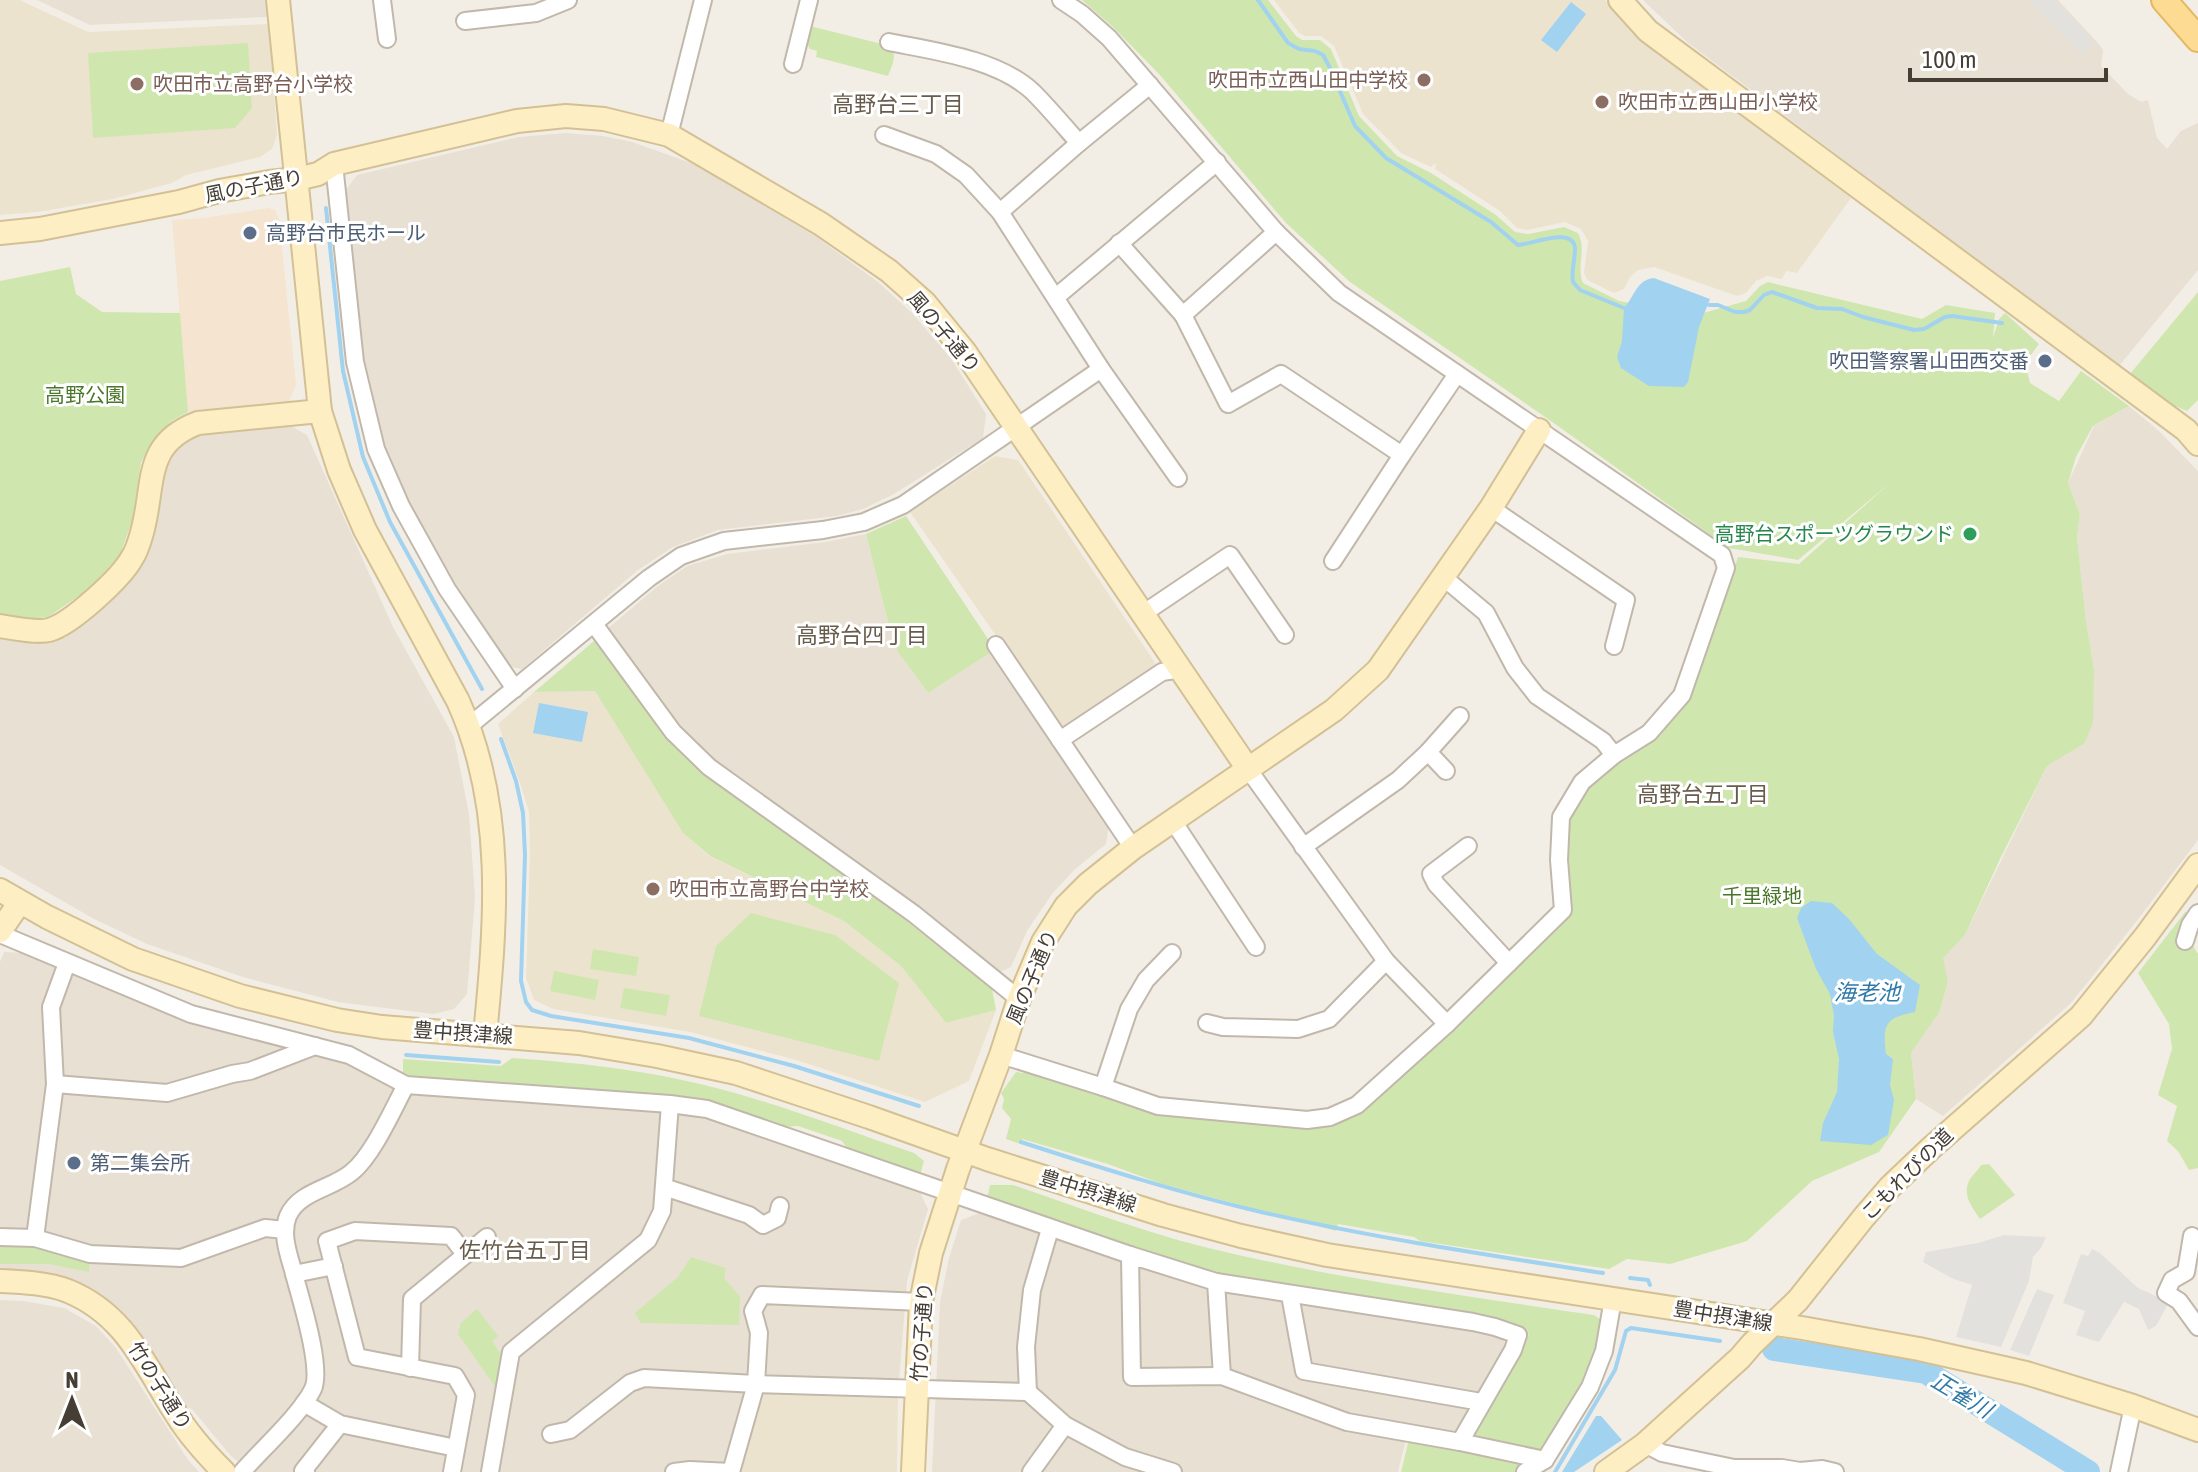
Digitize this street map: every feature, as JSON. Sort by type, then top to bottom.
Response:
[{"type":"main road","points":[[2164,0],[2198,39]]},
{"type":"street","points":[[278,0],[320,411],[339,470],[365,530],[469,726],[490,809],[496,895],[485,1035]]},
{"type":"street","points":[[382,0],[387,39]]},
{"type":"street","points":[[465,21],[536,13],[568,0]]},
{"type":"street","points":[[669,135],[703,0]]},
{"type":"street","points":[[793,64],[809,0]]},
{"type":"street","points":[[1001,1055],[1158,1106],[1307,1120],[1330,1117],[1357,1105],[1447,1024],[1563,910],[1559,860],[1561,817],[1582,782],[1614,755],[1649,733],[1682,695],[1726,568],[1722,555],[1339,293],[1276,232],[1109,38],[1061,0]]},
{"type":"street","points":[[1620,0],[1648,31],[2194,430]]},
{"type":"street","points":[[889,42],[962,58],[1000,71],[1031,90],[1079,143]]},
{"type":"street","points":[[1000,212],[1150,85]]},
{"type":"street","name":"風の子通り","points":[[0,233],[40,229],[219,191],[297,179],[318,174],[334,164],[517,121],[566,116],[604,119],[669,135],[821,224],[889,271],[925,303],[965,352],[1248,769],[1133,848],[1066,906],[1043,942],[1019,999],[965,1150]]},
{"type":"street","points":[[884,135],[936,154],[966,175],[1000,212],[1101,369],[1178,478]]},
{"type":"street","points":[[1056,297],[1217,162]]},
{"type":"street","points":[[334,164],[355,362],[376,449],[401,506],[447,589],[515,689]]},
{"type":"street","points":[[1183,315],[1276,232]]},
{"type":"street","points":[[1119,243],[1183,315],[1228,404],[1281,374],[1402,455]]},
{"type":"street","points":[[469,726],[649,578],[681,556],[724,541],[823,530],[864,522],[903,505],[1101,369]]},
{"type":"street","points":[[1333,561],[1457,374]]},
{"type":"street","points":[[0,626],[48,630],[79,613],[115,579],[132,559],[142,535],[155,463],[166,442],[182,429],[198,423],[320,411]]},
{"type":"street","points":[[1447,1024],[1386,961],[1248,769],[1334,710],[1378,670],[1491,508],[1539,430]]},
{"type":"street","points":[[1491,508],[1626,600],[1614,646]]},
{"type":"street","points":[[1144,613],[1230,555],[1285,635]]},
{"type":"street","points":[[1443,577],[1486,613],[1515,668],[1537,696],[1603,741],[1614,755]]},
{"type":"street","points":[[594,624],[673,732],[709,767],[914,914],[1019,999]]},
{"type":"street","points":[[996,645],[1133,848]]},
{"type":"street","points":[[1060,740],[1162,672],[1181,669]]},
{"type":"street","points":[[1303,847],[1398,780],[1460,716]]},
{"type":"street","points":[[1428,752],[1446,771]]},
{"type":"street","points":[[1173,821],[1256,947]]},
{"type":"street","points":[[1468,846],[1431,874],[1436,884],[1509,963]]},
{"type":"street","name":"こもれびの道","points":[[1606,1472],[1645,1444],[1740,1358],[1798,1300],[1890,1187],[2081,1016],[2198,865]]},
{"type":"street","name":"豊中摂津線","points":[[0,890],[133,959],[240,996],[337,1020],[382,1027],[579,1043],[736,1073],[1163,1215],[1241,1236],[1327,1255],[1871,1340],[1999,1366],[2133,1406],[2198,1430]]},
{"type":"street","points":[[20,902],[0,932],[191,1014],[349,1055],[406,1085],[707,1109],[1050,1229],[1216,1282],[1473,1322],[1518,1335],[1513,1350],[1460,1442]]},
{"type":"street","points":[[2185,941],[2198,913]]},
{"type":"street","points":[[1103,1087],[1129,1009],[1146,980],[1172,953]]},
{"type":"street","points":[[1207,1023],[1223,1027],[1298,1029],[1329,1019],[1386,961]]},
{"type":"street","points":[[35,1238],[55,1084],[51,1007],[67,963]]},
{"type":"street","points":[[55,1084],[167,1093],[250,1071],[315,1046]]},
{"type":"street","points":[[242,1472],[304,1403],[315,1381],[314,1356],[286,1242],[287,1218],[294,1206],[308,1195],[341,1180],[360,1163],[406,1085]]},
{"type":"street","points":[[490,1472],[509,1347],[648,1240],[662,1211],[670,1104]]},
{"type":"street","name":"竹の子通り","points":[[913,1472],[921,1302],[931,1253],[965,1150]]},
{"type":"street","points":[[664,1187],[749,1215],[763,1225],[777,1218],[780,1206]]},
{"type":"street","points":[[0,1237],[35,1238],[90,1254],[181,1258],[265,1228],[285,1230]]},
{"type":"street","points":[[1028,1392],[1026,1347],[1032,1290],[1050,1229]]},
{"type":"street","points":[[452,1472],[466,1395],[455,1376],[357,1357],[327,1241],[355,1231],[451,1236],[465,1254]]},
{"type":"street","points":[[2192,1236],[2186,1272],[2172,1280],[2166,1293],[2179,1301],[2198,1327]]},
{"type":"street","points":[[410,1368],[412,1299],[487,1237]]},
{"type":"street","points":[[1130,1255],[1132,1377],[1222,1376],[1347,1422],[1545,1460]]},
{"type":"street","points":[[294,1274],[334,1266]]},
{"type":"street","name":"竹の子通り","points":[[0,1281],[67,1291],[107,1313],[133,1341],[201,1449],[224,1472]]},
{"type":"street","points":[[1216,1282],[1222,1376]]},
{"type":"street","points":[[674,1472],[731,1472],[756,1384],[759,1333],[753,1311],[762,1295],[921,1302]]},
{"type":"street","points":[[1290,1295],[1304,1371],[1481,1402]]},
{"type":"street","points":[[1525,1472],[1545,1460],[1590,1387],[1604,1351],[1613,1299]]},
{"type":"street","points":[[551,1434],[570,1430],[630,1383],[644,1378],[1028,1392],[1065,1425],[1125,1457],[1173,1472]]},
{"type":"street","points":[[304,1403],[340,1424],[456,1448]]},
{"type":"street","points":[[2119,1472],[2133,1406]]},
{"type":"street","points":[[306,1472],[303,1471],[340,1424]]},
{"type":"street","points":[[1031,1472],[1065,1425]]},
{"type":"street","points":[[1645,1444],[1662,1453],[1734,1468],[1822,1469],[1835,1472]]},
{"type":"shaded area","name":"吹田市立高野台小学校","points":[[0,0],[20,0],[88,32],[269,24],[277,135],[272,149],[260,157],[186,175],[172,183],[113,199],[0,215]]},
{"type":"shaded area","points":[[37,0],[266,0],[267,17],[90,25]]},
{"type":"shaded area","name":"吹田市立西山田小学校","points":[[1274,0],[1605,0],[1640,40],[1851,198],[1797,273],[1786,271],[1782,279],[1767,276],[1756,281],[1746,293],[1737,296],[1654,267],[1638,270],[1624,289],[1614,293],[1587,280],[1584,273],[1588,241],[1581,229],[1565,222],[1528,230],[1517,228],[1500,211],[1435,169],[1436,163],[1431,167],[1401,153],[1363,114],[1334,46],[1321,36],[1299,33]]},
{"type":"shaded area","points":[[1643,0],[2058,0],[2103,50],[2101,66],[2128,94],[2141,102],[2148,100],[2157,138],[2167,149],[2181,131],[2198,123],[2198,270],[2119,366],[1687,42]]},
{"type":"shaded area","points":[[2029,0],[2053,0],[2094,42],[2081,54]]},
{"type":"shaded area","points":[[566,133],[632,142],[694,164],[815,236],[878,282],[913,314],[952,360],[986,414],[983,438],[894,494],[863,509],[837,516],[718,530],[673,547],[638,570],[522,669],[506,666],[410,511],[383,448],[360,353],[345,191],[357,175],[519,137]]},
{"type":"shaded area","points":[[269,208],[275,210],[279,219],[296,384],[289,402],[188,412],[172,220]]},
{"type":"shaded area","points":[[2129,406],[2198,471],[2198,840],[2071,1003],[1943,1116],[1916,1099],[1911,1053],[1939,1013],[1948,982],[1942,958],[1965,935],[2047,766],[2084,744],[2094,669],[2077,538],[2080,514],[2068,483],[2094,426]]},
{"type":"shaded area","points":[[284,422],[307,435],[393,627],[454,737],[469,814],[475,898],[467,994],[454,1009],[433,1014],[338,1002],[243,977],[147,944],[94,919],[0,865],[0,632],[50,643],[121,585],[162,464],[186,435]]},
{"type":"shaded area","points":[[995,456],[1018,460],[1158,667],[1062,731],[910,512]]},
{"type":"shaded area","points":[[866,534],[898,652],[928,693],[993,651],[1109,823],[1106,844],[1074,870],[1052,894],[1027,931],[1011,967],[998,973],[887,882],[757,796],[715,761],[678,727],[607,629],[687,566],[727,554]]},
{"type":"shaded area","name":"吹田市立高野台中学校","points":[[595,690],[683,833],[709,856],[844,921],[901,966],[946,1023],[996,1010],[969,1081],[925,1102],[796,1060],[690,1032],[553,1009],[534,1000],[526,978],[529,812],[498,724],[534,692]]},
{"type":"shaded area","points":[[4,952],[27,953],[350,1063],[388,1087],[415,1093],[705,1115],[918,1188],[928,1209],[907,1281],[898,1393],[738,1472],[250,1472],[230,1455],[192,1409],[176,1402],[126,1322],[0,1268],[0,962]]},
{"type":"shaded area","points":[[982,1212],[1208,1288],[1501,1335],[1507,1348],[1450,1445],[1406,1439],[1398,1472],[932,1472],[940,1302],[961,1220]]},
{"type":"shaded area","points":[[2004,1235],[2046,1237],[2033,1257],[2029,1281],[2001,1347],[1956,1337],[1972,1285],[1951,1278],[1923,1262],[1926,1252]]},
{"type":"shaded area","points":[[2092,1249],[2138,1288],[2169,1302],[2156,1326],[2148,1330],[2139,1309],[2124,1302],[2099,1342],[2076,1335],[2085,1311],[2063,1303],[2081,1254],[2088,1256]]},
{"type":"shaded area","points":[[2037,1289],[2054,1295],[2029,1356],[2010,1350]]},
{"type":"shaded area","points":[[0,1300],[64,1308],[96,1326],[116,1348],[188,1460],[199,1472],[0,1472]]},
{"type":"shaded area","points":[[761,1389],[898,1393],[897,1472],[738,1472]]},
{"type":"green space","name":"千里緑地","points":[[1082,0],[1268,0],[1296,36],[1302,40],[1320,40],[1331,49],[1359,116],[1397,156],[1431,173],[1496,215],[1515,232],[1528,234],[1564,227],[1578,233],[1582,246],[1583,283],[1619,301],[1696,315],[1746,301],[1768,282],[1922,319],[1946,305],[1995,313],[1993,338],[1999,319],[2005,313],[2039,344],[2025,363],[2030,383],[2059,401],[2081,371],[2129,406],[2093,426],[2076,457],[2068,483],[2080,514],[2077,538],[2094,669],[2093,723],[2084,744],[2047,766],[1965,935],[1943,958],[1948,982],[1939,1013],[1911,1053],[1916,1099],[1879,1152],[1812,1181],[1747,1241],[1670,1264],[1627,1259],[1609,1269],[1420,1241],[1414,1237],[1338,1224],[1336,1231],[1162,1184],[1108,1164],[1022,1139],[1020,1144],[1006,1139],[1011,1119],[1002,1108],[1004,1099],[1001,1093],[1016,1072],[1030,1070],[1100,1090],[1333,1123],[1572,911],[1566,863],[1568,818],[1588,784],[1688,700],[1738,557],[1799,564],[1890,483],[1798,560],[1729,548],[1350,282],[1286,223],[1159,74]]},
{"type":"green space","points":[[810,26],[890,46],[894,57],[888,76],[816,57],[817,51],[810,49],[806,42]]},
{"type":"green space","points":[[248,43],[252,108],[235,128],[93,138],[88,53]]},
{"type":"green space","name":"高野公園","points":[[70,267],[76,294],[102,312],[180,313],[188,412],[173,420],[156,436],[141,462],[132,521],[120,555],[89,589],[48,617],[29,619],[0,613],[0,281]]},
{"type":"green space","points":[[2198,292],[2198,400],[2187,411],[2166,402],[2130,374]]},
{"type":"green space","points":[[906,516],[992,645],[993,651],[928,693],[898,652],[866,534]]},
{"type":"green space","points":[[594,641],[670,738],[706,773],[909,923],[992,989],[996,1010],[946,1023],[901,966],[844,921],[710,856],[683,833],[595,691],[534,692]]},
{"type":"green space","points":[[2186,911],[2188,933],[2198,954],[2198,1168],[2189,1170],[2178,1151],[2167,1141],[2177,1106],[2158,1095],[2172,1049],[2169,1024],[2138,973]]},
{"type":"green space","points":[[751,913],[835,935],[899,983],[879,1061],[699,1016],[716,946]]},
{"type":"green space","points":[[593,949],[639,957],[636,976],[590,969]]},
{"type":"green space","points":[[554,971],[599,980],[595,1000],[550,991]]},
{"type":"green space","points":[[624,988],[670,995],[666,1016],[620,1008]]},
{"type":"green space","points":[[512,1058],[680,1079],[825,1122],[914,1153],[924,1161],[920,1175],[849,1151],[842,1141],[798,1126],[785,1127],[711,1102],[417,1078],[403,1073],[403,1059],[501,1066]]},
{"type":"green space","points":[[1989,1164],[2015,1195],[1980,1219],[1969,1202],[1967,1186],[1981,1165]]},
{"type":"green space","points":[[990,1185],[1013,1185],[1178,1240],[1279,1264],[1594,1315],[1601,1320],[1598,1354],[1587,1381],[1533,1472],[1401,1472],[1409,1439],[1463,1449],[1529,1334],[1497,1319],[1219,1276],[987,1198]]},
{"type":"green space","points":[[0,1243],[31,1244],[89,1260],[89,1272],[49,1264],[0,1264]]},
{"type":"green space","points":[[691,1257],[726,1268],[724,1278],[740,1297],[739,1325],[641,1323],[635,1313],[678,1277]]},
{"type":"green space","points":[[477,1309],[498,1336],[492,1341],[501,1354],[501,1395],[458,1334],[461,1323]]},
{"type":"water","points":[[1571,2],[1586,14],[1557,52],[1541,40]]},
{"type":"water","points":[[1654,278],[1710,299],[1699,327],[1688,382],[1684,387],[1649,386],[1621,368],[1617,357],[1622,341],[1624,308],[1639,285]]},
{"type":"water","points":[[539,703],[588,712],[582,742],[533,733]]},
{"type":"water","name":"海老池","points":[[1811,901],[1832,903],[1877,954],[1920,985],[1915,1012],[1892,1020],[1886,1029],[1886,1054],[1893,1059],[1890,1085],[1894,1100],[1888,1135],[1871,1145],[1820,1141],[1823,1123],[1837,1092],[1839,1059],[1830,994],[1816,969],[1797,918],[1801,908]]},
{"type":"water","points":[[1596,1416],[1601,1416],[1622,1440],[1574,1472],[1562,1472]]},
{"type":"waterway","points":[[1258,0],[1288,43],[1323,55],[1355,126],[1386,158],[1491,222],[1518,245],[1560,237],[1573,242],[1573,282],[1580,290],[1624,308]]},
{"type":"waterway","points":[[326,208],[343,371],[363,457],[390,522],[482,689]]},
{"type":"waterway","points":[[1709,305],[1744,312],[1772,292],[1817,308],[1842,309],[1914,330],[1924,329],[1952,316],[2002,323]]},
{"type":"waterway","points":[[501,739],[516,781],[523,813],[525,855],[521,981],[526,1002],[532,1010],[551,1016],[689,1038],[794,1066],[919,1106]]},
{"type":"waterway","points":[[406,1055],[499,1062]]},
{"type":"waterway","points":[[1021,1142],[1111,1171],[1261,1212],[1389,1238],[1603,1273]]},
{"type":"waterway","points":[[1630,1278],[1648,1280],[1650,1285]]},
{"type":"waterway","name":"正雀川","points":[[1555,1472],[1615,1370],[1626,1331],[1631,1328],[1720,1341]]},
{"type":"waterway","name":"正雀川","points":[[1774,1349],[1926,1372],[2088,1472]]},
{"type":"place","name":"吹田市立西山田中学校","points":[[1424,80]]},
{"type":"place","name":"吹田市立高野台小学校","points":[[137,84]]},
{"type":"place","name":"吹田市立西山田小学校","points":[[1602,102]]},
{"type":"place","name":"高野台市民ホール","points":[[250,233]]},
{"type":"place","name":"吹田警察署山田西交番","points":[[2045,361]]},
{"type":"place","name":"高野台スポーツグラウンド","points":[[1970,534]]},
{"type":"place","name":"吹田市立高野台中学校","points":[[653,889]]},
{"type":"place","name":"第二集会所","points":[[74,1163]]},
{"type":"district","name":"高野台三丁目","points":[[898,104]]},
{"type":"district","name":"高野台四丁目","points":[[862,635]]},
{"type":"district","name":"高野台五丁目","points":[[1703,794]]},
{"type":"district","name":"佐竹台五丁目","points":[[525,1250]]}]
